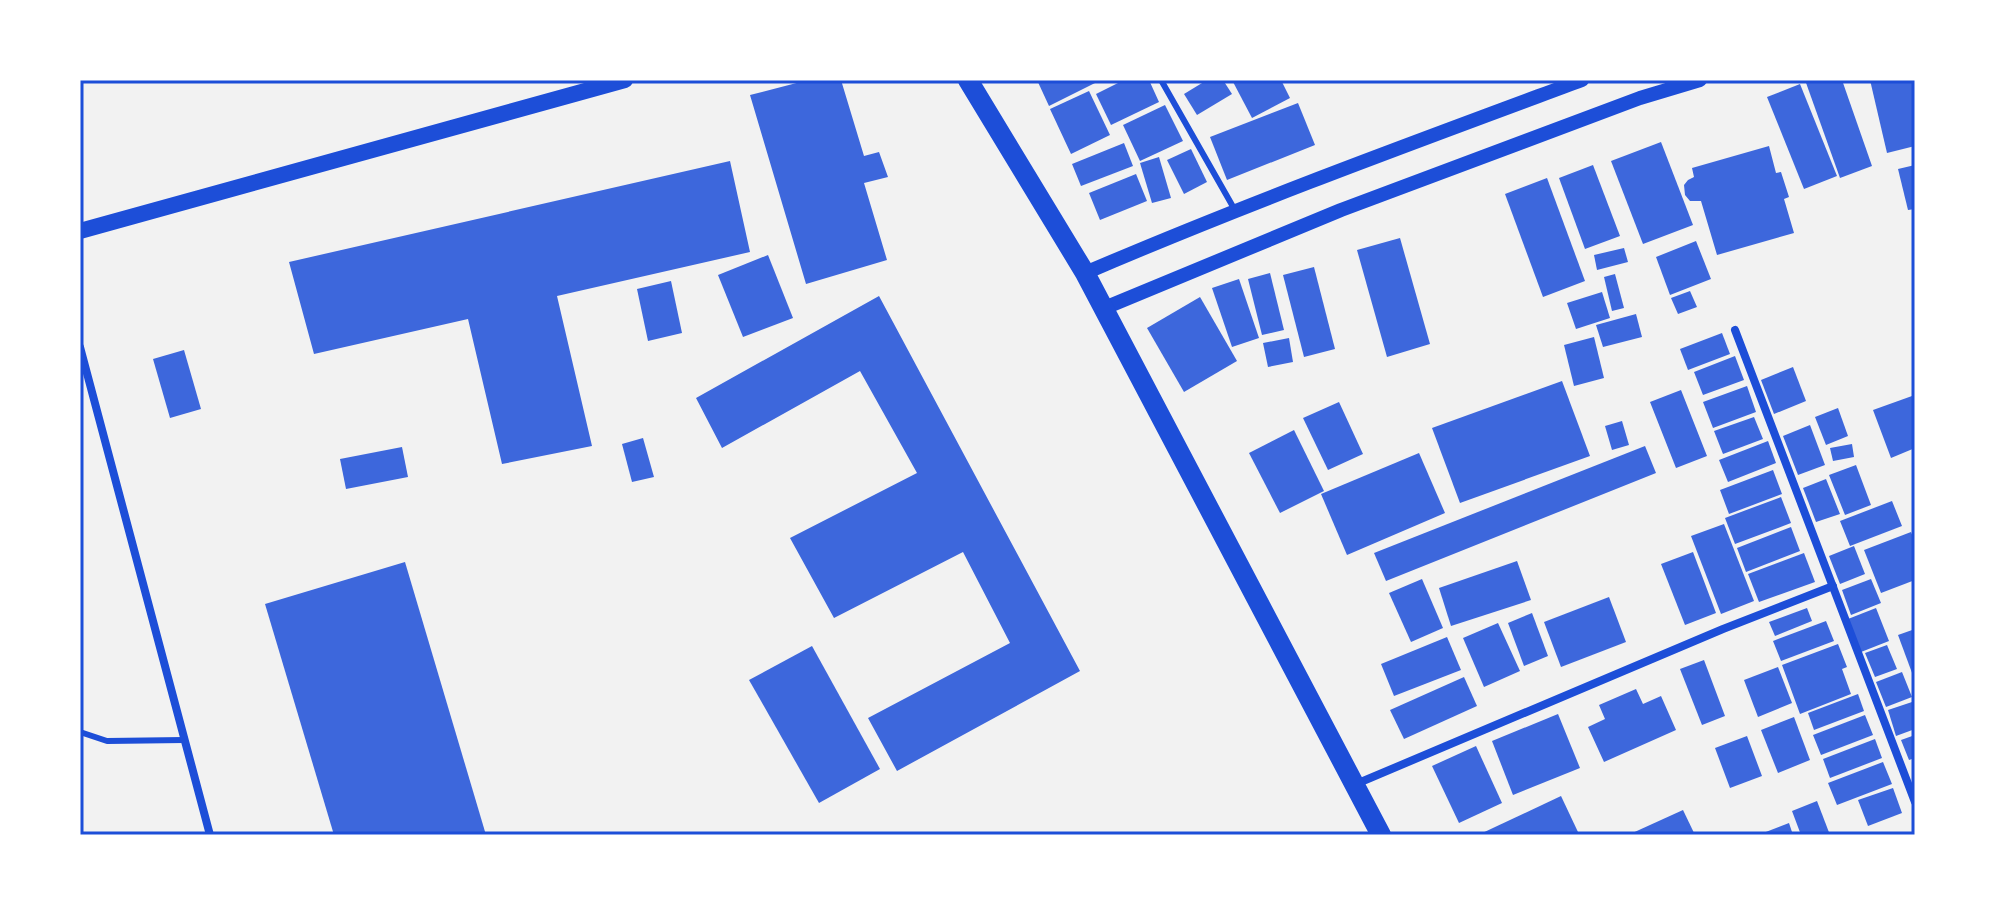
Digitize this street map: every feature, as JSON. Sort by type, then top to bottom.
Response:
[{"type":"main road","points":[[80,231],[625,80]]},
{"type":"main road","points":[[968,80],[1085,273],[1381,835]]},
{"type":"street","points":[[1085,273],[1582,80]]},
{"type":"street","points":[[1102,309],[1341,210],[1640,98],[1700,80]]},
{"type":"street","points":[[1735,330],[1915,802]]},
{"type":"street","points":[[80,347],[210,835]]},
{"type":"street","points":[[1355,784],[1833,586]]},
{"type":"lane","points":[[1161,80],[1236,212]]},
{"type":"lane","points":[[80,732],[107,741],[184,740]]},
{"type":"building","points":[[808,80],[841,80],[864,156],[879,152],[888,177],[864,183],[887,260],[806,284],[750,95]]},
{"type":"building","points":[[1037,80],[1101,80],[1049,106]]},
{"type":"building","points":[[1124,80],[1149,80],[1159,102],[1111,125],[1096,94]]},
{"type":"building","points":[[1207,80],[1223,80],[1232,94],[1197,115],[1184,94]]},
{"type":"building","points":[[1232,80],[1281,80],[1290,98],[1252,118]]},
{"type":"building","points":[[1805,80],[1842,80],[1872,166],[1840,178]]},
{"type":"building","points":[[1870,80],[1915,80],[1915,146],[1887,153]]},
{"type":"building","points":[[1800,84],[1837,176],[1804,189],[1767,97]]},
{"type":"building","points":[[1089,91],[1110,135],[1071,154],[1050,109]]},
{"type":"building","points":[[1298,103],[1315,145],[1227,180],[1210,137]]},
{"type":"building","points":[[1165,105],[1183,141],[1140,161],[1123,125]]},
{"type":"building","points":[[1661,142],[1693,225],[1643,244],[1611,161]]},
{"type":"building","points":[[1124,143],[1133,166],[1081,186],[1072,164]]},
{"type":"building","points":[[1769,146],[1776,173],[1781,172],[1789,197],[1784,199],[1794,233],[1717,255],[1701,201],[1690,201],[1685,195],[1684,185],[1694,177],[1692,168]]},
{"type":"building","points":[[1191,149],[1207,182],[1184,194],[1167,160]]},
{"type":"building","points":[[1159,157],[1171,198],[1152,203],[1140,163]]},
{"type":"building","points":[[730,161],[750,252],[557,296],[592,446],[502,464],[468,319],[314,354],[289,262]]},
{"type":"building","points":[[1593,165],[1620,236],[1585,249],[1559,178]]},
{"type":"building","points":[[1915,165],[1915,209],[1908,210],[1898,169]]},
{"type":"building","points":[[1136,174],[1147,201],[1100,220],[1089,193]]},
{"type":"building","points":[[1547,178],[1585,281],[1543,297],[1505,194]]},
{"type":"building","points":[[1400,238],[1430,344],[1387,357],[1357,250]]},
{"type":"building","points":[[1696,241],[1711,279],[1670,295],[1656,257]]},
{"type":"building","points":[[1624,248],[1628,262],[1597,270],[1594,255]]},
{"type":"building","points":[[768,255],[793,318],[743,337],[718,275]]},
{"type":"building","points":[[1314,267],[1335,349],[1304,357],[1283,275]]},
{"type":"building","points":[[1270,273],[1284,330],[1262,335],[1248,279]]},
{"type":"building","points":[[1615,274],[1624,308],[1612,311],[1604,277]]},
{"type":"building","points":[[1239,279],[1259,338],[1232,347],[1212,288]]},
{"type":"building","points":[[671,281],[682,333],[648,341],[637,289]]},
{"type":"building","points":[[1690,291],[1697,307],[1678,314],[1671,298]]},
{"type":"building","points":[[1602,292],[1610,318],[1576,329],[1567,303]]},
{"type":"building","points":[[879,296],[1080,671],[897,771],[868,718],[1010,643],[963,552],[834,618],[790,538],[917,473],[860,371],[722,448],[696,398]]},
{"type":"building","points":[[1200,297],[1237,361],[1184,392],[1147,328]]},
{"type":"building","points":[[1636,314],[1642,337],[1603,347],[1596,325]]},
{"type":"building","points":[[1722,333],[1730,354],[1688,370],[1680,349]]},
{"type":"building","points":[[1594,337],[1604,378],[1574,386],[1564,345]]},
{"type":"building","points":[[1289,338],[1293,362],[1268,367],[1263,343]]},
{"type":"building","points":[[184,350],[201,409],[170,418],[153,359]]},
{"type":"building","points":[[1735,356],[1744,380],[1703,395],[1694,372]]},
{"type":"building","points":[[1793,367],[1806,401],[1774,414],[1761,380]]},
{"type":"building","points":[[1562,381],[1590,456],[1460,503],[1432,428]]},
{"type":"building","points":[[1747,386],[1756,412],[1713,428],[1703,402]]},
{"type":"building","points":[[1681,390],[1707,456],[1676,468],[1650,402]]},
{"type":"building","points":[[1912,396],[1915,405],[1915,448],[1891,458],[1873,410]]},
{"type":"building","points":[[1339,402],[1363,454],[1328,470],[1303,418]]},
{"type":"building","points":[[1838,408],[1848,436],[1826,445],[1815,417]]},
{"type":"building","points":[[1754,417],[1763,439],[1723,454],[1714,431]]},
{"type":"building","points":[[1622,421],[1629,445],[1612,450],[1605,426]]},
{"type":"building","points":[[1810,425],[1825,465],[1798,475],[1783,436]]},
{"type":"building","points":[[1294,430],[1324,491],[1280,513],[1249,453]]},
{"type":"building","points":[[643,438],[654,477],[632,482],[622,444]]},
{"type":"building","points":[[1768,441],[1776,463],[1728,482],[1719,460]]},
{"type":"building","points":[[1852,444],[1854,457],[1833,461],[1830,448]]},
{"type":"building","points":[[1645,446],[1656,473],[1386,581],[1374,553]]},
{"type":"building","points":[[402,447],[408,477],[346,489],[340,459]]},
{"type":"building","points":[[1419,453],[1445,513],[1347,555],[1321,494]]},
{"type":"building","points":[[1856,465],[1871,505],[1845,515],[1829,475]]},
{"type":"building","points":[[1773,470],[1782,494],[1729,514],[1720,490]]},
{"type":"building","points":[[1826,479],[1840,514],[1816,522],[1803,488]]},
{"type":"building","points":[[1781,497],[1791,523],[1735,544],[1725,518]]},
{"type":"building","points":[[1892,501],[1902,526],[1850,546],[1840,521]]},
{"type":"building","points":[[1724,524],[1754,601],[1721,614],[1691,536]]},
{"type":"building","points":[[1791,527],[1800,551],[1746,572],[1737,548]]},
{"type":"building","points":[[1911,532],[1915,542],[1915,580],[1881,593],[1864,550]]},
{"type":"building","points":[[1854,546],[1865,574],[1840,584],[1829,556]]},
{"type":"building","points":[[1693,552],[1716,613],[1685,625],[1661,564]]},
{"type":"building","points":[[1804,553],[1815,582],[1759,602],[1748,574]]},
{"type":"building","points":[[1517,561],[1531,600],[1451,626],[1439,588]]},
{"type":"building","points":[[405,562],[486,835],[334,835],[265,604]]},
{"type":"building","points":[[1422,579],[1443,628],[1411,642],[1389,593]]},
{"type":"building","points":[[1871,579],[1881,603],[1851,615],[1842,590]]},
{"type":"building","points":[[1609,597],[1626,642],[1561,667],[1544,622]]},
{"type":"building","points":[[1807,608],[1812,621],[1775,636],[1769,622]]},
{"type":"building","points":[[1876,608],[1889,641],[1861,652],[1848,619]]},
{"type":"building","points":[[1532,613],[1548,656],[1524,666],[1508,623]]},
{"type":"building","points":[[1826,621],[1834,641],[1781,661],[1773,641]]},
{"type":"building","points":[[1498,623],[1520,671],[1484,687],[1463,638]]},
{"type":"building","points":[[1915,629],[1915,681],[1898,635]]},
{"type":"building","points":[[1447,637],[1461,670],[1394,696],[1381,664]]},
{"type":"building","points":[[1838,644],[1847,667],[1842,669],[1851,694],[1800,714],[1782,665]]},
{"type":"building","points":[[1887,645],[1897,669],[1875,677],[1865,653]]},
{"type":"building","points":[[812,646],[880,769],[819,803],[749,680]]},
{"type":"building","points":[[1704,660],[1725,716],[1702,725],[1680,669]]},
{"type":"building","points":[[1778,667],[1792,703],[1758,717],[1744,680]]},
{"type":"building","points":[[1902,672],[1912,697],[1886,707],[1876,682]]},
{"type":"building","points":[[1464,677],[1477,706],[1404,739],[1390,710]]},
{"type":"building","points":[[1636,689],[1643,704],[1661,696],[1676,730],[1604,762],[1588,727],[1605,719],[1599,705]]},
{"type":"building","points":[[1858,694],[1864,711],[1814,730],[1808,713]]},
{"type":"building","points":[[1915,701],[1915,729],[1896,736],[1888,710]]},
{"type":"building","points":[[1558,714],[1580,768],[1513,795],[1492,741]]},
{"type":"building","points":[[1865,715],[1873,735],[1821,755],[1813,735]]},
{"type":"building","points":[[1794,717],[1810,760],[1778,773],[1761,730]]},
{"type":"building","points":[[1915,735],[1915,758],[1909,760],[1901,740]]},
{"type":"building","points":[[1747,736],[1762,776],[1730,788],[1715,748]]},
{"type":"building","points":[[1875,739],[1882,758],[1830,778],[1823,759]]},
{"type":"building","points":[[1476,746],[1502,803],[1459,823],[1432,766]]},
{"type":"building","points":[[1883,762],[1892,784],[1837,805],[1828,783]]},
{"type":"building","points":[[1893,788],[1902,813],[1868,826],[1858,800]]},
{"type":"building","points":[[1561,796],[1578,832],[1571,835],[1478,835]]},
{"type":"building","points":[[1817,801],[1830,835],[1801,835],[1792,811]]},
{"type":"building","points":[[1683,810],[1695,835],[1628,835]]},
{"type":"building","points":[[1789,823],[1793,835],[1758,835]]}]
